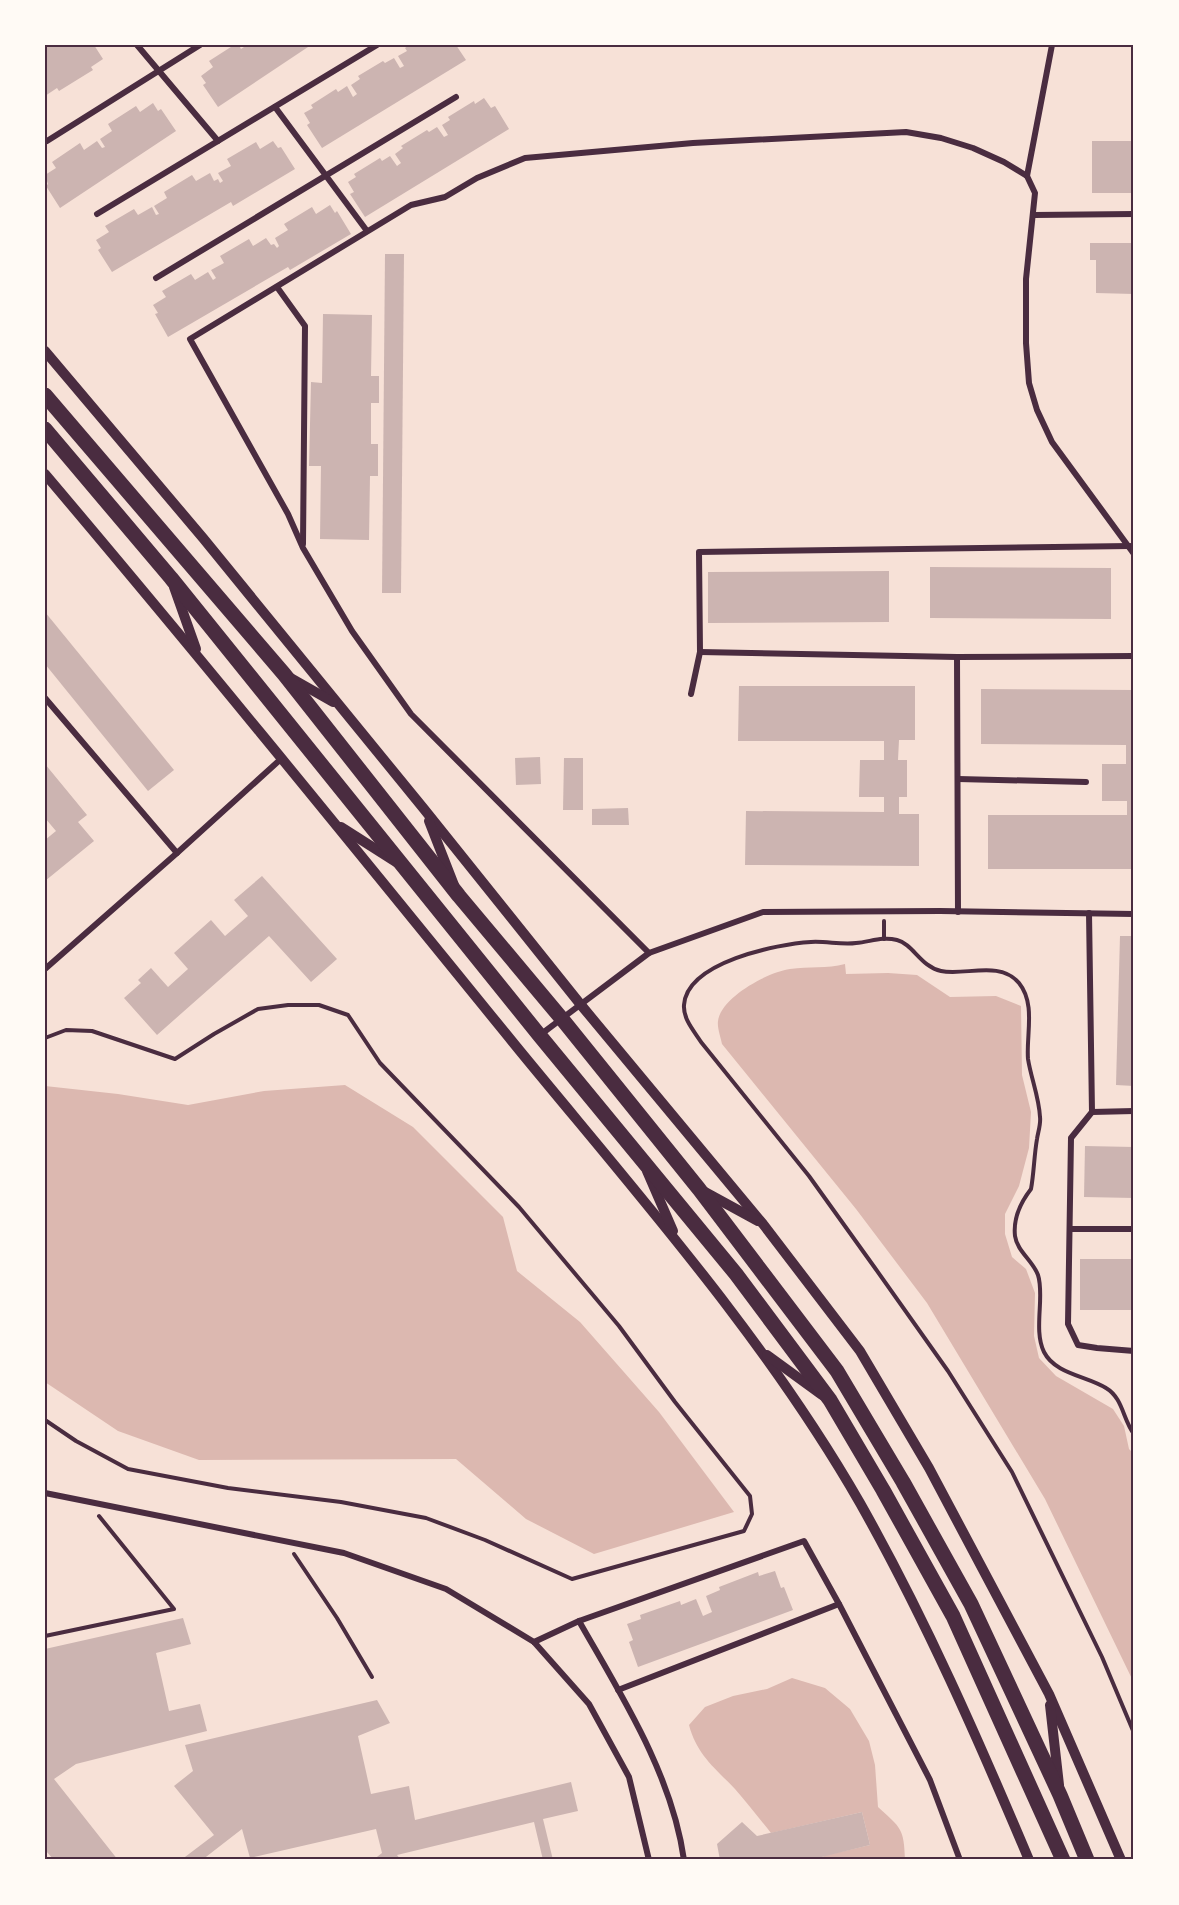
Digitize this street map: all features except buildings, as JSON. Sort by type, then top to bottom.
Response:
[{"type":"main road","points":[[45,395],[284,674],[459,896],[699,1188],[837,1371],[971,1604],[1060,1795],[1087,1860]]},
{"type":"main road","points":[[45,429],[171,578],[540,1036],[736,1274],[830,1400],[953,1616],[1060,1857]]},
{"type":"street","points":[[137,45],[218,141]]},
{"type":"street","points":[[47,141],[200,45]]},
{"type":"street","points":[[98,213],[378,45]]},
{"type":"street","points":[[1027,176],[1052,45]]},
{"type":"street","points":[[156,278],[456,98]]},
{"type":"street","points":[[274,107],[367,231]]},
{"type":"street","points":[[649,953],[411,714],[352,631],[303,548],[288,514],[190,339],[411,205],[445,197],[477,178],[525,158],[682,144],[906,132],[941,138],[973,148],[1004,162],[1027,176],[1035,194],[1026,279],[1026,343],[1029,383],[1037,410],[1053,442],[1134,554]]},
{"type":"street","points":[[1034,215],[1134,214]]},
{"type":"street","points":[[277,287],[304,326],[303,548]]},
{"type":"street","points":[[45,351],[203,538],[580,1005],[763,1224],[860,1351],[929,1468],[1049,1695],[1121,1860]]},
{"type":"street","points":[[45,474],[198,655],[678,1244],[760,1349],[860,1503],[903,1584],[971,1723],[1029,1860]]},
{"type":"street","points":[[691,694],[700,652],[699,552],[1130,546]]},
{"type":"street","points":[[171,578],[198,655]]},
{"type":"street","points":[[700,652],[957,657],[1134,656]]},
{"type":"street","points":[[957,657],[958,912]]},
{"type":"street","points":[[284,674],[338,705]]},
{"type":"street","points":[[45,698],[177,853]]},
{"type":"street","points":[[45,969],[282,758]]},
{"type":"street","points":[[958,779],[1086,782]]},
{"type":"street","points":[[424,809],[459,896]]},
{"type":"street","points":[[333,822],[404,867]]},
{"type":"street","points":[[540,1036],[649,953],[763,912],[1134,914]]},
{"type":"street","points":[[1089,914],[1092,1112],[1071,1137],[1068,1324],[1078,1345],[1134,1351]]},
{"type":"street","points":[[1092,1112],[1134,1111]]},
{"type":"street","points":[[643,1162],[678,1244]]},
{"type":"street","points":[[699,1188],[763,1224]]},
{"type":"street","points":[[1071,1228],[1134,1228]]},
{"type":"street","points":[[760,1349],[830,1400]]},
{"type":"street","points":[[45,1493],[344,1553],[446,1589],[534,1642],[589,1704],[629,1777],[649,1860]]},
{"type":"street","points":[[534,1642],[579,1621],[804,1541],[930,1780],[960,1860]]},
{"type":"street","points":[[618,1690],[839,1604]]},
{"type":"street","points":[[579,1621],[654,1761],[680,1833],[684,1860]]},
{"type":"street","points":[[1049,1695],[1060,1795]]},
{"type":"path","points":[[1134,1434],[1129,1428],[1122,1406],[1108,1388],[1054,1364],[1044,1353],[1040,1336],[1038,1275],[1021,1251],[1015,1237],[1016,1216],[1031,1189],[1041,1119],[1028,1058],[1026,998],[1019,983],[1004,973],[980,970],[939,971],[918,958],[898,940],[884,939],[858,943],[811,942],[769,948],[732,960],[702,976],[691,987],[684,1005],[687,1020],[808,1176],[875,1268],[948,1371],[1012,1472],[1102,1657],[1134,1732]]},
{"type":"path","points":[[45,1038],[66,1030],[92,1031],[175,1059],[258,1009],[288,1005],[319,1005],[348,1015],[380,1063],[519,1207],[619,1326],[675,1402],[750,1496],[752,1514],[744,1531],[572,1579],[485,1540],[426,1518],[340,1502],[228,1488],[128,1468],[76,1441],[45,1420]]},
{"type":"path","points":[[45,1636],[174,1609],[89,1503]]},
{"type":"path","points":[[285,1541],[337,1618],[372,1677]]},
{"type":"shaded area","points":[[845,964],[846,974],[917,975],[950,997],[996,996],[1021,1006],[1022,1075],[1031,1112],[1029,1148],[1019,1186],[1005,1214],[1005,1234],[1012,1257],[1026,1269],[1035,1293],[1034,1336],[1039,1358],[1056,1376],[1113,1409],[1124,1426],[1129,1449],[1134,1454],[1134,1683],[1045,1499],[927,1303],[856,1209],[722,1044],[718,1024],[721,1012],[727,1003],[747,987],[781,971]]},
{"type":"shaded area","points":[[345,1085],[413,1127],[503,1217],[517,1271],[580,1322],[659,1412],[734,1512],[594,1554],[526,1519],[456,1459],[199,1460],[118,1431],[45,1382],[45,1086],[188,1105],[264,1091]]},
{"type":"shaded area","points":[[792,1678],[825,1688],[850,1709],[869,1741],[875,1765],[878,1807],[900,1829],[904,1841],[905,1860],[826,1860],[823,1856],[870,1845],[862,1812],[771,1833],[697,1745],[689,1725],[705,1707],[733,1696],[767,1689]]}]
